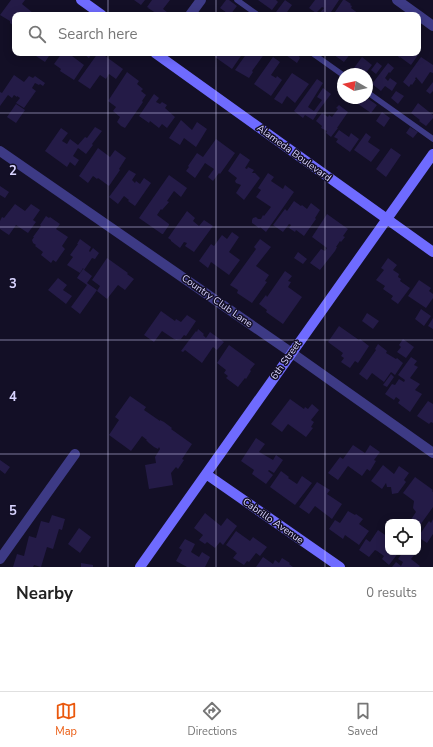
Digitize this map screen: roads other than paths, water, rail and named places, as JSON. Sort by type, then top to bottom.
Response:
[{"type":"street","points":[[81,0],[98,12]]},
{"type":"street","points":[[192,12],[200,0]]},
{"type":"street","points":[[397,0],[414,12]]},
{"type":"street","points":[[421,17],[433,26]]},
{"type":"street","name":"Alameda Boulevard","points":[[162,56],[433,252]]},
{"type":"street","name":"Country Club Lane","points":[[0,151],[292,352],[433,453]]},
{"type":"street","name":"6th Street","points":[[140,567],[433,154]]},
{"type":"street","points":[[0,559],[75,454]]},
{"type":"street","name":"Cabrillo Avenue","points":[[206,474],[340,567]]},
{"type":"lane","points":[[237,0],[254,12]]},
{"type":"lane","points":[[316,56],[337,71]]},
{"type":"lane","points":[[373,96],[433,139]]}]
